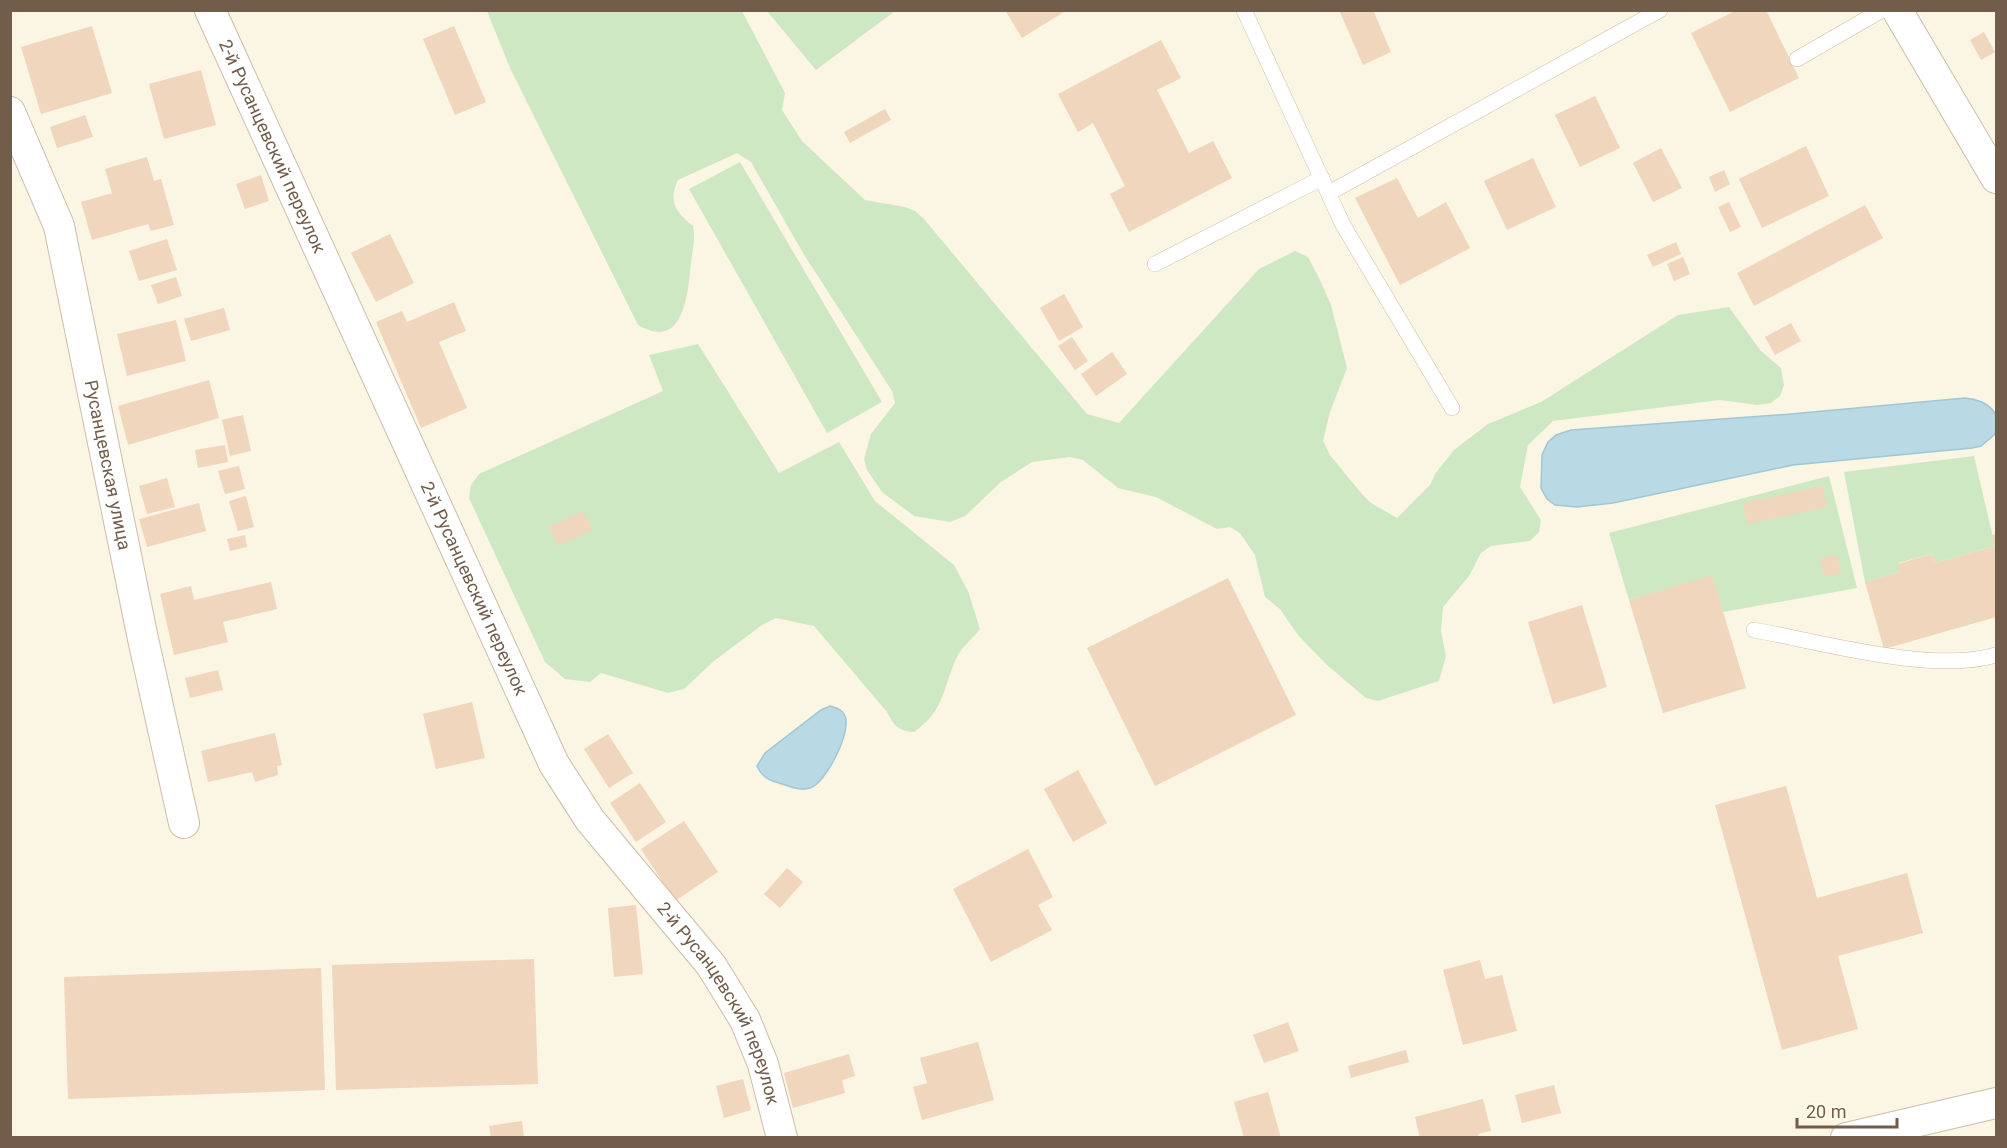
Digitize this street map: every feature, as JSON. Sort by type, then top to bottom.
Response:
[{"type":"street","name":"2-й Русанцевский переулок","points":[[210,10],[554,764],[590,820],[711,965],[745,1020],[763,1064],[782,1137]]},
{"type":"street","points":[[1897,10],[1996,178]]},
{"type":"street","name":"Русанцевская улица","points":[[10,112],[59,226],[143,639],[184,824]]},
{"type":"street","points":[[1846,1137],[1996,1103]]},
{"type":"lane","points":[[1244,10],[1343,225],[1452,408]]},
{"type":"lane","points":[[1329,193],[1660,10]]},
{"type":"lane","points":[[1797,59],[1882,10]]},
{"type":"lane","points":[[1155,264],[1322,178]]},
{"type":"lane","points":[[1754,630],[1918,660],[1979,660],[1996,655]]},
{"type":"green space","points":[[487,11],[742,11],[785,93],[782,110],[802,141],[865,200],[905,207],[915,211],[924,219],[1087,414],[1119,423],[1259,269],[1295,251],[1308,257],[1331,305],[1347,368],[1330,412],[1323,441],[1330,455],[1361,493],[1371,503],[1397,518],[1430,485],[1435,474],[1454,450],[1488,424],[1541,402],[1678,315],[1729,307],[1760,350],[1781,368],[1784,385],[1780,396],[1771,403],[1757,405],[1720,400],[1553,421],[1528,445],[1520,487],[1541,520],[1539,532],[1530,541],[1491,546],[1481,553],[1469,576],[1443,607],[1441,632],[1446,656],[1439,681],[1378,701],[1366,698],[1327,665],[1298,635],[1280,609],[1265,597],[1255,555],[1240,533],[1230,527],[1217,529],[1156,497],[1118,488],[1083,460],[1070,457],[1032,462],[1001,482],[965,516],[950,522],[914,516],[882,492],[867,470],[864,459],[871,434],[895,403],[892,391],[803,253],[751,162],[737,153],[678,180],[674,194],[675,206],[693,226],[694,236],[685,303],[674,325],[665,331],[653,331],[638,325],[510,68]]},
{"type":"green space","points":[[767,11],[895,11],[816,70]]},
{"type":"green space","points":[[740,162],[882,402],[827,433],[689,189]]},
{"type":"green space","points":[[698,344],[779,473],[839,442],[875,501],[954,565],[968,591],[980,629],[958,655],[938,706],[924,724],[914,732],[901,729],[895,724],[814,626],[776,618],[762,625],[714,661],[684,689],[668,693],[601,673],[590,682],[565,679],[545,662],[469,498],[471,485],[479,474],[663,391],[649,355]]},
{"type":"green space","points":[[1974,456],[1995,546],[1935,563],[1932,554],[1898,563],[1900,572],[1865,582],[1844,472]]},
{"type":"green space","points":[[1829,476],[1857,588],[1723,612],[1712,576],[1629,600],[1609,533]]},
{"type":"water","points":[[1965,398],[1986,404],[1995,413],[1997,419],[1995,434],[1981,446],[1793,465],[1613,503],[1577,507],[1555,505],[1547,499],[1541,488],[1542,455],[1548,442],[1556,435],[1571,430],[1791,414]]},
{"type":"water","points":[[830,706],[839,709],[844,714],[846,723],[845,733],[836,756],[823,777],[810,788],[800,789],[774,782],[764,776],[757,766],[765,753],[821,710]]},
{"type":"building","points":[[1005,10],[1067,10],[1022,38]]},
{"type":"building","points":[[1339,10],[1373,10],[1391,52],[1363,65]]},
{"type":"building","points":[[1737,10],[1766,10],[1799,78],[1730,112],[1691,33]]},
{"type":"building","points":[[92,26],[112,93],[41,114],[21,47]]},
{"type":"building","points":[[454,26],[486,102],[455,115],[423,39]]},
{"type":"building","points":[[1984,32],[1995,52],[1981,60],[1970,40]]},
{"type":"building","points":[[1161,40],[1181,78],[1157,90],[1189,153],[1213,141],[1232,178],[1129,232],[1110,194],[1125,186],[1093,123],[1078,132],[1058,94]]},
{"type":"building","points":[[201,70],[216,125],[164,139],[149,84]]},
{"type":"building","points":[[1595,96],[1620,148],[1580,167],[1555,115]]},
{"type":"building","points":[[885,109],[891,120],[850,143],[844,132]]},
{"type":"building","points":[[85,115],[93,137],[57,148],[50,127]]},
{"type":"building","points":[[1806,146],[1829,196],[1762,228],[1739,179]]},
{"type":"building","points":[[1661,148],[1682,188],[1653,202],[1633,163]]},
{"type":"building","points":[[147,157],[154,181],[161,179],[174,225],[151,231],[148,224],[92,240],[81,202],[112,193],[105,169]]},
{"type":"building","points":[[1533,158],[1556,207],[1507,230],[1484,181]]},
{"type":"building","points":[[1724,170],[1730,184],[1715,192],[1709,177]]},
{"type":"building","points":[[261,175],[269,201],[245,209],[236,184]]},
{"type":"building","points":[[1397,178],[1418,218],[1446,202],[1470,248],[1400,285],[1355,198]]},
{"type":"building","points":[[1729,202],[1741,227],[1730,232],[1718,207]]},
{"type":"building","points":[[1865,205],[1883,238],[1754,306],[1737,273]]},
{"type":"building","points":[[390,234],[414,283],[376,302],[351,253]]},
{"type":"building","points":[[167,239],[177,270],[139,281],[129,251]]},
{"type":"building","points":[[1676,242],[1681,254],[1653,267],[1647,255]]},
{"type":"building","points":[[1683,257],[1690,274],[1674,281],[1667,264]]},
{"type":"building","points":[[176,277],[182,296],[158,304],[151,285]]},
{"type":"building","points":[[1064,294],[1083,327],[1059,341],[1040,308]]},
{"type":"building","points":[[454,302],[466,331],[439,342],[467,408],[421,428],[376,322],[402,311],[407,322]]},
{"type":"building","points":[[224,308],[230,330],[191,341],[184,319]]},
{"type":"building","points":[[176,320],[186,361],[127,376],[117,334]]},
{"type":"building","points":[[1791,323],[1801,341],[1775,355],[1765,337]]},
{"type":"building","points":[[1072,337],[1088,361],[1075,370],[1058,346]]},
{"type":"building","points":[[1112,352],[1127,374],[1096,396],[1081,374]]},
{"type":"building","points":[[209,380],[219,418],[128,445],[118,406]]},
{"type":"building","points":[[243,415],[251,451],[230,456],[222,420]]},
{"type":"building","points":[[225,445],[228,462],[198,468],[195,450]]},
{"type":"building","points":[[239,466],[245,489],[225,494],[218,471]]},
{"type":"building","points":[[167,478],[175,507],[147,514],[139,486]]},
{"type":"building","points":[[1823,486],[1827,507],[1747,524],[1743,503]]},
{"type":"building","points":[[246,496],[254,527],[238,531],[229,501]]},
{"type":"building","points":[[199,503],[206,531],[147,547],[139,519]]},
{"type":"building","points":[[583,511],[593,530],[558,546],[549,527]]},
{"type":"building","points":[[1996,534],[1996,617],[1884,649],[1865,582],[1900,572],[1897,564],[1932,554],[1935,563],[1995,546],[1992,535]]},
{"type":"building","points":[[245,535],[247,547],[230,551],[227,539]]},
{"type":"building","points":[[1837,555],[1841,574],[1824,577],[1820,558]]},
{"type":"building","points":[[1712,575],[1746,688],[1663,713],[1629,600]]},
{"type":"building","points":[[1228,578],[1296,715],[1155,786],[1087,648]]},
{"type":"building","points":[[271,582],[277,609],[223,622],[228,642],[174,655],[160,594],[191,586],[194,600]]},
{"type":"building","points":[[1582,605],[1607,687],[1553,704],[1528,622]]},
{"type":"building","points":[[218,670],[223,690],[190,698],[185,678]]},
{"type":"building","points":[[472,702],[485,758],[436,769],[423,714]]},
{"type":"building","points":[[275,733],[282,765],[277,766],[278,775],[255,782],[252,772],[208,782],[201,751]]},
{"type":"building","points":[[608,734],[633,773],[609,788],[584,749]]},
{"type":"building","points":[[1078,770],[1107,823],[1073,842],[1044,789]]},
{"type":"building","points":[[640,783],[666,822],[636,842],[610,803]]},
{"type":"building","points":[[1786,786],[1817,898],[1907,873],[1923,933],[1838,956],[1858,1029],[1782,1050],[1715,805]]},
{"type":"building","points":[[684,821],[718,872],[675,901],[641,849]]},
{"type":"building","points":[[1028,849],[1053,897],[1038,905],[1052,930],[991,962],[953,889]]},
{"type":"building","points":[[787,868],[803,882],[780,908],[764,894]]},
{"type":"building","points":[[636,905],[643,974],[614,977],[608,908]]},
{"type":"building","points":[[534,959],[538,1084],[336,1090],[332,965]]},
{"type":"building","points":[[1480,960],[1485,979],[1502,975],[1517,1031],[1463,1045],[1443,970]]},
{"type":"building","points":[[321,968],[325,1090],[68,1099],[64,977]]},
{"type":"building","points":[[1288,1022],[1299,1051],[1264,1063],[1253,1035]]},
{"type":"building","points":[[978,1042],[994,1100],[922,1120],[913,1087],[927,1083],[920,1058]]},
{"type":"building","points":[[1406,1050],[1409,1062],[1351,1078],[1348,1066]]},
{"type":"building","points":[[849,1054],[855,1076],[842,1080],[845,1093],[793,1108],[784,1073]]},
{"type":"building","points":[[743,1079],[751,1110],[724,1118],[716,1086]]},
{"type":"building","points":[[1554,1085],[1561,1113],[1522,1123],[1515,1095]]},
{"type":"building","points":[[1268,1092],[1281,1138],[1244,1138],[1234,1102]]},
{"type":"building","points":[[1483,1099],[1491,1131],[1478,1134],[1479,1138],[1420,1138],[1415,1117]]},
{"type":"building","points":[[522,1121],[524,1138],[491,1138],[489,1126]]}]
